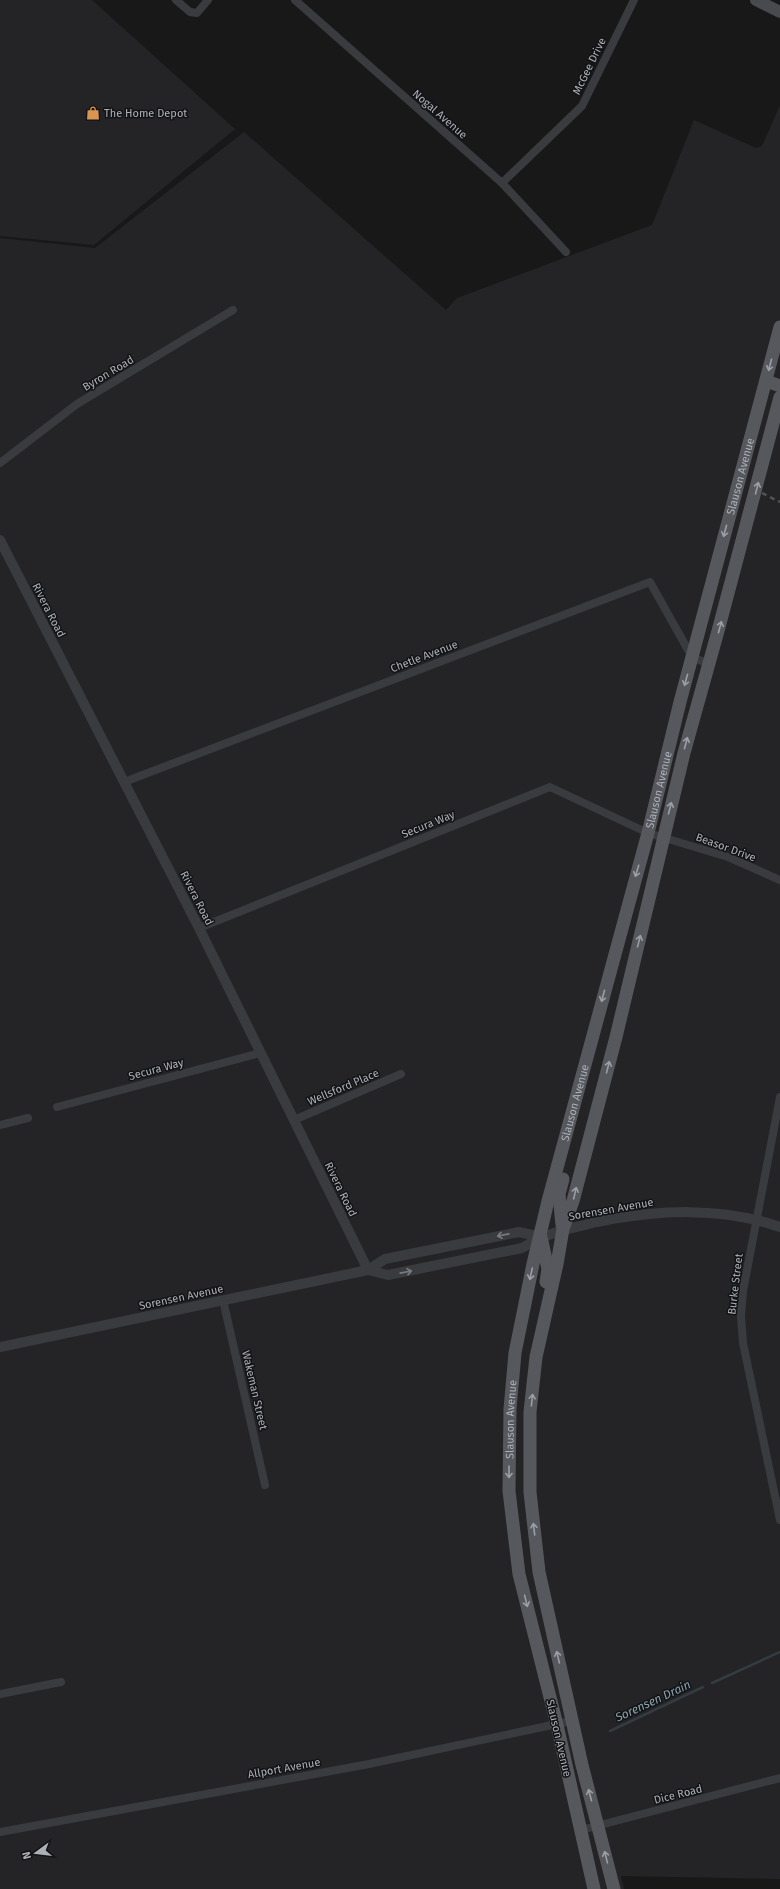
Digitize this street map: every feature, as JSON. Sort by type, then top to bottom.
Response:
[{"type":"main road","points":[[756,0],[780,12]]},
{"type":"main road","name":"Slauson Avenue","points":[[594,1889],[557,1725],[519,1574],[509,1491],[510,1409],[516,1353],[533,1264],[541,1236],[548,1201],[648,833],[692,657],[780,327]]},
{"type":"main road","points":[[766,382],[780,386]]},
{"type":"main road","name":"Slauson Avenue","points":[[614,1889],[571,1721],[539,1572],[530,1492],[530,1412],[538,1345],[557,1264],[563,1230],[573,1201],[602,1089],[684,753],[780,397]]},
{"type":"main road","points":[[563,1230],[559,1194],[570,1143],[566,1137]]},
{"type":"main road","points":[[538,1345],[535,1333],[548,1269],[541,1236]]},
{"type":"street","points":[[176,0],[190,12],[196,13],[208,0]]},
{"type":"street","name":"Nogal Avenue","points":[[295,0],[502,183],[566,252]]},
{"type":"street","name":"McGee Drive","points":[[502,183],[582,106],[634,0]]},
{"type":"street","name":"Byron Road","points":[[0,463],[77,404],[233,310]]},
{"type":"street","name":"Rivera Road","points":[[0,540],[199,928],[368,1270]]},
{"type":"street","name":"Chetle Avenue","points":[[124,782],[650,582],[692,657]]},
{"type":"street","points":[[692,657],[709,664]]},
{"type":"street","name":"Secura Way","points":[[199,928],[550,787],[648,833],[663,837]]},
{"type":"street","name":"Beasor Drive","points":[[663,837],[728,857],[780,880]]},
{"type":"street","name":"Secura Way","points":[[57,1107],[260,1052]]},
{"type":"street","name":"Wellsford Place","points":[[294,1120],[401,1074]]},
{"type":"street","name":"Burke Street","points":[[780,1097],[756,1218],[743,1291],[741,1316],[743,1343],[780,1520]]},
{"type":"street","points":[[0,1125],[28,1118]]},
{"type":"street","name":"Sorensen Avenue","points":[[368,1270],[388,1276],[522,1248],[541,1236],[626,1216],[665,1212],[713,1212],[756,1218],[780,1227]]},
{"type":"street","name":"Sorensen Avenue","points":[[0,1347],[368,1270],[385,1259],[519,1232],[541,1236]]},
{"type":"street","name":"Wakeman Street","points":[[223,1300],[265,1485]]},
{"type":"street","points":[[0,1694],[61,1682]]},
{"type":"street","name":"Allport Avenue","points":[[0,1832],[178,1800],[571,1721]]},
{"type":"street","name":"Dice Road","points":[[581,1830],[780,1778]]},
{"type":"shaded area","points":[[0,0],[92,0],[235,129],[94,245],[0,236]]},
{"type":"shaded area","points":[[780,105],[780,1879],[621,1876],[624,1889],[0,1889],[0,238],[95,248],[244,132],[446,310],[457,298],[652,225],[694,120],[756,148],[762,146]]},
{"type":"waterway","name":"Sorensen Drain","points":[[712,1683],[780,1652]]},
{"type":"waterway","name":"Sorensen Drain","points":[[610,1731],[703,1687]]},
{"type":"railway","points":[[762,493],[780,502]]},
{"type":"place","name":"The Home Depot","points":[[93,113]]}]
